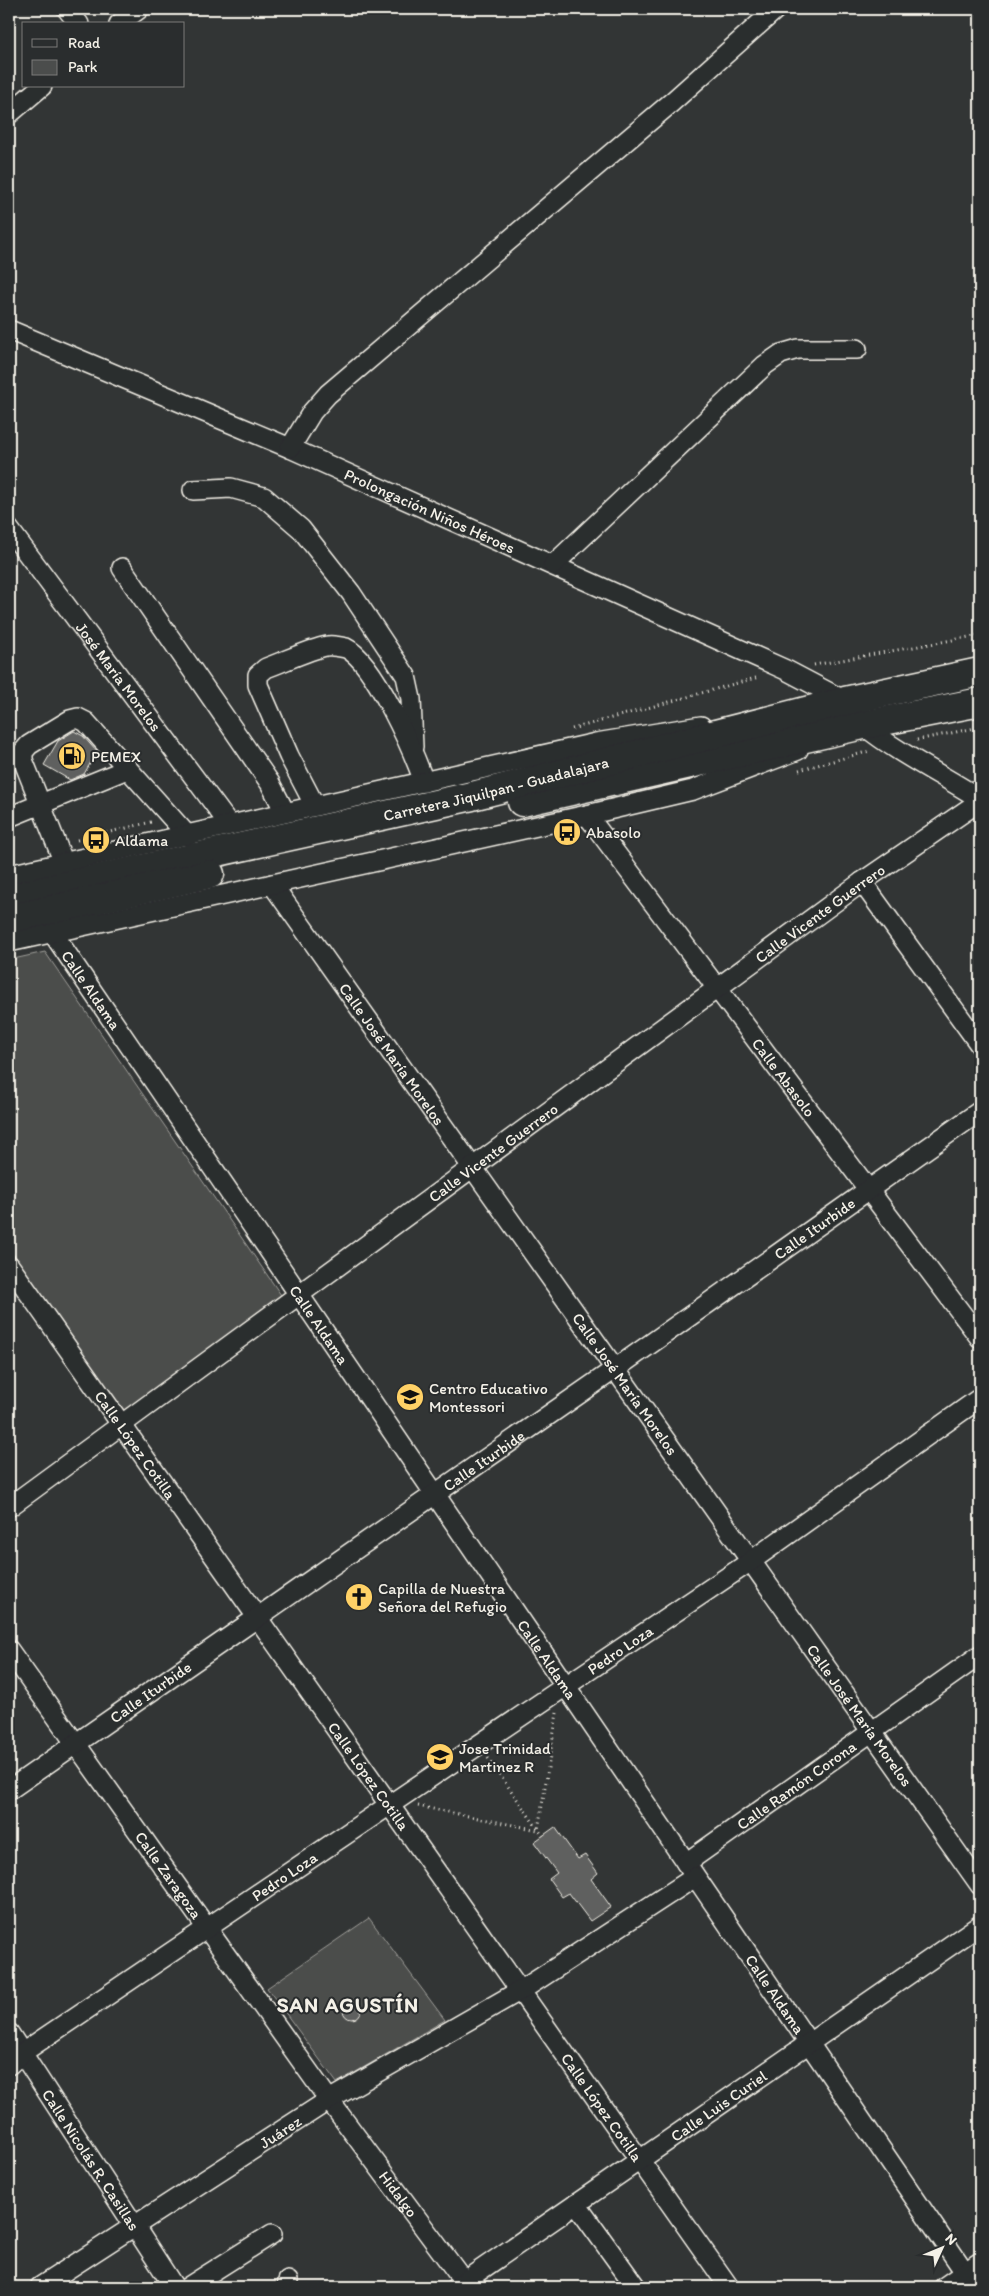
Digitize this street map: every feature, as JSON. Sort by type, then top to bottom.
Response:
[{"type":"highway","name":"Carretera Jiquilpan - Guadalajara","points":[[10,879],[472,796],[846,701],[980,672]]},
{"type":"highway","name":"Carretera Jiquilpan - Guadalajara","points":[[9,919],[863,725],[980,702]]},
{"type":"street","points":[[67,9],[77,22]]},
{"type":"street","points":[[122,22],[139,9]]},
{"type":"street","points":[[290,448],[312,412],[328,394],[672,102],[776,9]]},
{"type":"street","points":[[9,114],[40,88]]},
{"type":"street","name":"Prolongación Niños Héroes","points":[[9,330],[290,448],[786,670],[846,701]]},
{"type":"street","points":[[553,565],[765,365],[781,354],[798,349],[857,349]]},
{"type":"street","points":[[193,490],[231,488],[264,497],[301,529],[351,593],[406,676],[411,700],[413,751]]},
{"type":"street","name":"José María Morelos","points":[[9,529],[229,824]]},
{"type":"street","points":[[122,568],[270,783],[285,812]]},
{"type":"street","points":[[315,806],[289,756],[258,685],[258,675],[266,668],[328,646],[346,648],[359,658],[384,694],[413,751],[424,782]]},
{"type":"street","points":[[10,879],[64,863],[188,836],[229,824],[596,743],[846,701]]},
{"type":"street","points":[[64,863],[23,760],[23,752],[29,745],[70,720],[78,718],[86,722],[188,836]]},
{"type":"street","points":[[9,942],[693,790],[863,725],[890,746],[930,768],[980,800]]},
{"type":"street","points":[[9,816],[128,769]]},
{"type":"street","name":"Calle Vicente Guerrero","points":[[9,1507],[862,882],[980,800]]},
{"type":"street","name":"Calle Abasolo","points":[[587,815],[980,1338]]},
{"type":"street","points":[[862,882],[980,1045]]},
{"type":"street","name":"Calle José María Morelos","points":[[272,884],[980,1885]]},
{"type":"street","name":"Calle Aldama","points":[[52,932],[434,1494],[563,1688],[809,2043],[973,2274]]},
{"type":"street","name":"Calle Iturbide","points":[[9,1790],[255,1617],[615,1369],[980,1111]]},
{"type":"street","name":"Calle López Cotilla","points":[[9,1265],[122,1424],[255,1617],[392,1803],[524,1988],[728,2287]]},
{"type":"street","name":"Pedro Loza","points":[[15,2059],[751,1561],[980,1398]]},
{"type":"street","name":"Calle Zaragoza","points":[[9,1650],[74,1744],[329,2100]]},
{"type":"street","name":"Calle Ramón Corona","points":[[524,1988],[690,1870],[872,1732],[980,1655]]},
{"type":"street","name":"Calle Luis Curiel","points":[[462,2285],[980,1924]]},
{"type":"street","name":"Juárez","points":[[40,2287],[329,2100],[524,1988]]},
{"type":"street","name":"Calle Nicolás R. Casillas","points":[[9,2033],[15,2059],[134,2226],[174,2287]]},
{"type":"street","name":"Hidalgo","points":[[329,2100],[462,2285]]},
{"type":"street","points":[[576,2204],[636,2287]]},
{"type":"street","points":[[188,2287],[272,2234]]},
{"type":"street","points":[[944,2287],[973,2274]]},
{"type":"path","points":[[786,670],[980,634]]},
{"type":"path","points":[[890,746],[980,727]]},
{"type":"path","points":[[538,1830],[563,1688]]},
{"type":"path","points":[[479,1745],[543,1836]]},
{"type":"path","points":[[392,1803],[538,1830]]},
{"type":"green space","points":[[45,952],[283,1298],[124,1413],[9,1247],[9,960]]},
{"type":"green space","points":[[369,1918],[445,2020],[337,2083],[267,1988]]},
{"type":"building","name":"PEMEX","points":[[74,731],[83,736],[97,752],[84,774],[70,780],[44,765],[58,741]]},
{"type":"building","points":[[555,1827],[578,1859],[585,1855],[598,1873],[591,1879],[611,1907],[590,1921],[569,1893],[562,1897],[549,1879],[557,1873],[534,1842]]},
{"type":"building","points":[[352,2001],[358,2004],[361,2010],[358,2016],[352,2019],[346,2016],[343,2010],[346,2004]]},
{"type":"place","name":"PEMEX","points":[[72,756]]},
{"type":"place","name":"Abasolo","points":[[567,832]]},
{"type":"place","name":"Aldama","points":[[96,840]]},
{"type":"place","name":"Centro Educativo Montessori","points":[[410,1397]]},
{"type":"place","name":"Capilla de Nuestra Señora del Refugio","points":[[359,1597]]},
{"type":"place","name":"Jose Trinidad Martinez R","points":[[440,1757]]},
{"type":"district","name":"SAN AGUSTÍN","points":[[348,2004]]}]
